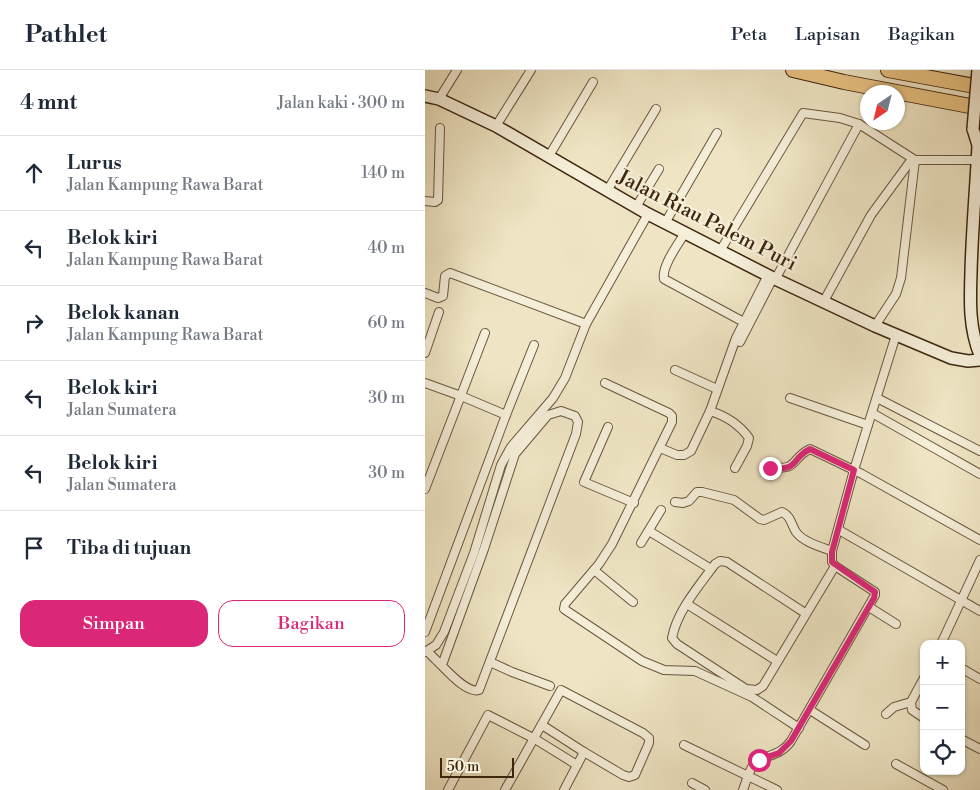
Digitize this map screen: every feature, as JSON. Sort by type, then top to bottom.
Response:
[{"type":"highway","points":[[793,70],[844,82],[980,108]]},
{"type":"highway","points":[[887,70],[980,87]]},
{"type":"street","points":[[439,99],[457,70]]},
{"type":"street","points":[[497,126],[531,70]]},
{"type":"street","points":[[978,70],[973,128],[979,142],[973,335],[980,356]]},
{"type":"street","points":[[549,156],[593,82]]},
{"type":"street","name":"Jalan Riau Palem Puri","points":[[425,96],[439,99],[497,126],[665,223],[875,326],[951,358],[968,361],[980,360]]},
{"type":"street","points":[[607,191],[656,109]]},
{"type":"street","points":[[720,251],[803,113],[840,118],[859,124],[914,159],[979,161]]},
{"type":"street","points":[[660,448],[677,455],[684,455],[691,451],[710,411],[717,389],[738,340],[859,124]]},
{"type":"street","points":[[425,201],[435,202],[438,200],[440,128]]},
{"type":"street","points":[[665,223],[717,133]]},
{"type":"street","points":[[824,301],[871,216],[914,159]]},
{"type":"street","points":[[875,326],[896,294],[901,278],[914,159]]},
{"type":"street","points":[[636,207],[659,169]]},
{"type":"street","points":[[442,665],[484,549],[515,454],[548,415],[561,411],[575,416],[578,422],[576,434],[479,690],[476,692],[466,688],[426,652],[436,645],[444,632],[474,553],[501,465],[511,447],[553,398],[565,378],[586,324],[648,214]]},
{"type":"street","points":[[685,233],[665,266],[664,279],[740,320]]},
{"type":"street","points":[[425,293],[438,298],[443,296],[445,276],[451,273],[586,324]]},
{"type":"street","points":[[425,353],[439,312]]},
{"type":"street","points":[[425,489],[485,333]]},
{"type":"street","points":[[743,790],[753,765],[759,760],[779,753],[787,747],[869,607],[875,592],[835,566],[832,562],[832,552],[854,470],[896,335]]},
{"type":"street","points":[[426,632],[506,415],[534,345]]},
{"type":"street","points":[[675,370],[717,389]]},
{"type":"street","points":[[425,383],[506,415]]},
{"type":"street","points":[[605,383],[669,413],[672,416],[672,422],[612,544],[594,570],[565,604],[565,610],[643,661],[664,670],[695,671],[752,696],[799,728]]},
{"type":"street","points":[[790,398],[868,425]]},
{"type":"street","points":[[877,398],[980,451]]},
{"type":"street","points":[[710,411],[733,421],[742,428],[749,438],[747,446],[735,468]]},
{"type":"street","points":[[872,413],[980,474]]},
{"type":"street","points":[[608,428],[584,482],[633,503]]},
{"type":"street","points":[[770,468],[784,469],[790,467],[810,449],[854,470],[980,540]]},
{"type":"street","points":[[675,502],[683,503],[689,501],[697,492],[702,492],[734,500],[764,520],[778,512],[782,512],[791,520],[801,537],[832,552]]},
{"type":"street","points":[[641,543],[661,510]]},
{"type":"street","points":[[839,530],[980,611]]},
{"type":"street","points":[[649,531],[711,569]]},
{"type":"street","points":[[943,640],[980,560]]},
{"type":"street","points":[[805,613],[727,562],[720,561],[711,569],[687,604],[673,631],[672,638],[677,644],[747,689],[757,690],[763,686],[805,613],[835,566]]},
{"type":"street","points":[[594,570],[633,602]]},
{"type":"street","points":[[687,604],[777,661]]},
{"type":"street","points":[[869,607],[896,624]]},
{"type":"street","points":[[490,662],[551,686]]},
{"type":"street","points":[[965,670],[980,679]]},
{"type":"street","points":[[920,685],[911,702],[912,710],[920,715]]},
{"type":"street","points":[[505,790],[561,690],[643,733],[649,740],[649,743],[635,775],[629,777],[624,776],[542,725]]},
{"type":"street","points":[[886,714],[894,707],[911,702]]},
{"type":"street","points":[[810,710],[865,746]]},
{"type":"street","points":[[448,790],[488,715],[535,739],[577,765]]},
{"type":"street","points":[[965,740],[980,749]]},
{"type":"street","points":[[684,745],[777,790]]},
{"type":"street","points":[[564,790],[584,752]]},
{"type":"street","points":[[896,764],[920,773]]},
{"type":"street","points":[[925,775],[943,790]]},
{"type":"street","points":[[693,783],[705,790]]},
{"type":"route","points":[[759,760],[779,753],[787,747],[875,595],[875,592],[865,584],[835,566],[832,562],[832,552],[854,470],[810,449],[790,467],[784,469],[770,468]]}]
